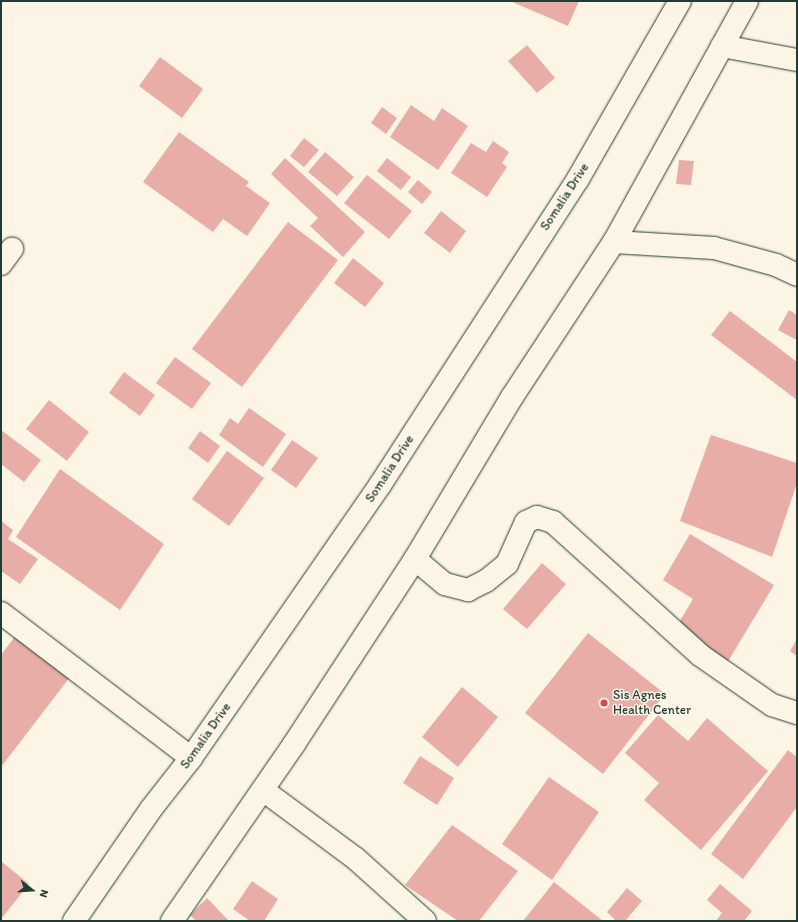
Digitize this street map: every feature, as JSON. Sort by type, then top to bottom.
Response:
[{"type":"main road","name":"Somalia Drive","points":[[74,921],[151,809],[191,758],[380,485],[578,179],[680,1]]},
{"type":"main road","points":[[172,921],[263,790],[415,559],[512,397],[614,242],[746,1]]},
{"type":"main road","points":[[722,46],[797,60]]},
{"type":"main road","points":[[614,242],[714,248],[776,265],[797,275]]},
{"type":"main road","points":[[415,559],[445,584],[468,590],[486,581],[507,564],[526,522],[537,518],[553,522],[700,655],[772,705],[797,713]]},
{"type":"main road","points":[[1,613],[191,758]]},
{"type":"main road","points":[[263,790],[355,858],[425,921]]},
{"type":"building","points":[[510,1],[579,1],[568,26]]},
{"type":"building","points":[[527,45],[555,78],[537,93],[508,61]]},
{"type":"building","points":[[160,57],[203,89],[182,118],[139,86]]},
{"type":"building","points":[[411,105],[434,121],[442,108],[468,126],[438,170],[390,137]]},
{"type":"building","points":[[382,107],[397,118],[386,134],[371,123]]},
{"type":"building","points":[[179,132],[249,182],[246,186],[270,203],[247,236],[223,219],[213,232],[143,182]]},
{"type":"building","points":[[304,138],[319,150],[304,167],[290,156]]},
{"type":"building","points":[[493,141],[509,152],[502,163],[507,167],[487,197],[451,173],[471,143],[486,152]]},
{"type":"building","points":[[325,152],[354,177],[337,196],[308,172]]},
{"type":"building","points":[[285,158],[365,232],[343,257],[310,226],[318,218],[271,174]]},
{"type":"building","points":[[387,158],[411,177],[401,190],[377,171]]},
{"type":"building","points":[[679,160],[694,161],[691,185],[676,184]]},
{"type":"building","points":[[367,175],[412,211],[389,239],[344,203]]},
{"type":"building","points":[[418,180],[432,192],[422,204],[408,192]]},
{"type":"building","points":[[441,211],[466,231],[450,253],[424,233]]},
{"type":"building","points":[[288,222],[338,260],[242,387],[192,349]]},
{"type":"building","points":[[353,258],[384,283],[365,307],[334,283]]},
{"type":"building","points":[[789,310],[797,315],[797,340],[778,330]]},
{"type":"building","points":[[730,311],[797,362],[797,400],[711,335]]},
{"type":"building","points":[[175,357],[211,383],[192,409],[156,383]]},
{"type":"building","points":[[124,372],[155,395],[140,416],[109,393]]},
{"type":"building","points":[[49,400],[89,432],[67,461],[26,429]]},
{"type":"building","points":[[249,408],[286,434],[263,467],[219,435],[230,418],[238,424]]},
{"type":"building","points":[[1,430],[41,460],[24,482],[1,464]]},
{"type":"building","points":[[200,431],[220,446],[208,463],[188,448]]},
{"type":"building","points":[[711,435],[797,463],[797,483],[772,557],[680,521]]},
{"type":"building","points":[[292,440],[318,458],[296,488],[271,470]]},
{"type":"building","points":[[227,451],[264,478],[229,526],[192,499]]},
{"type":"building","points":[[60,469],[164,544],[120,610],[16,537]]},
{"type":"building","points":[[1,521],[13,530],[8,539],[38,559],[20,584],[1,571]]},
{"type":"building","points":[[690,534],[774,585],[727,663],[678,624],[693,599],[663,580]]},
{"type":"building","points":[[542,563],[566,584],[527,629],[503,609]]},
{"type":"building","name":"Sis Agnes Health Center","points":[[588,633],[665,694],[603,774],[525,713]]},
{"type":"building","points":[[16,635],[70,677],[1,767],[1,655]]},
{"type":"building","points":[[797,639],[797,656],[790,651]]},
{"type":"building","points":[[462,687],[498,717],[458,767],[422,737]]},
{"type":"building","points":[[658,715],[688,741],[707,718],[768,771],[701,850],[644,800],[659,783],[625,753]]},
{"type":"building","points":[[788,750],[797,757],[797,807],[743,879],[711,854]]},
{"type":"building","points":[[420,756],[454,778],[437,805],[403,783]]},
{"type":"building","points":[[549,777],[599,812],[552,880],[502,844]]},
{"type":"building","points":[[452,825],[518,871],[479,921],[458,921],[405,885]]},
{"type":"building","points":[[1,861],[29,884],[1,919]]},
{"type":"building","points":[[252,881],[278,899],[264,921],[250,921],[233,909]]},
{"type":"building","points":[[554,882],[603,921],[523,921]]},
{"type":"building","points":[[720,884],[752,911],[744,921],[716,921],[722,913],[707,900]]},
{"type":"building","points":[[627,888],[642,901],[625,921],[616,921],[607,912]]},
{"type":"building","points":[[207,898],[229,921],[196,921],[190,915]]},
{"type":"place","name":"Sis Agnes Health Center","points":[[604,703]]}]
